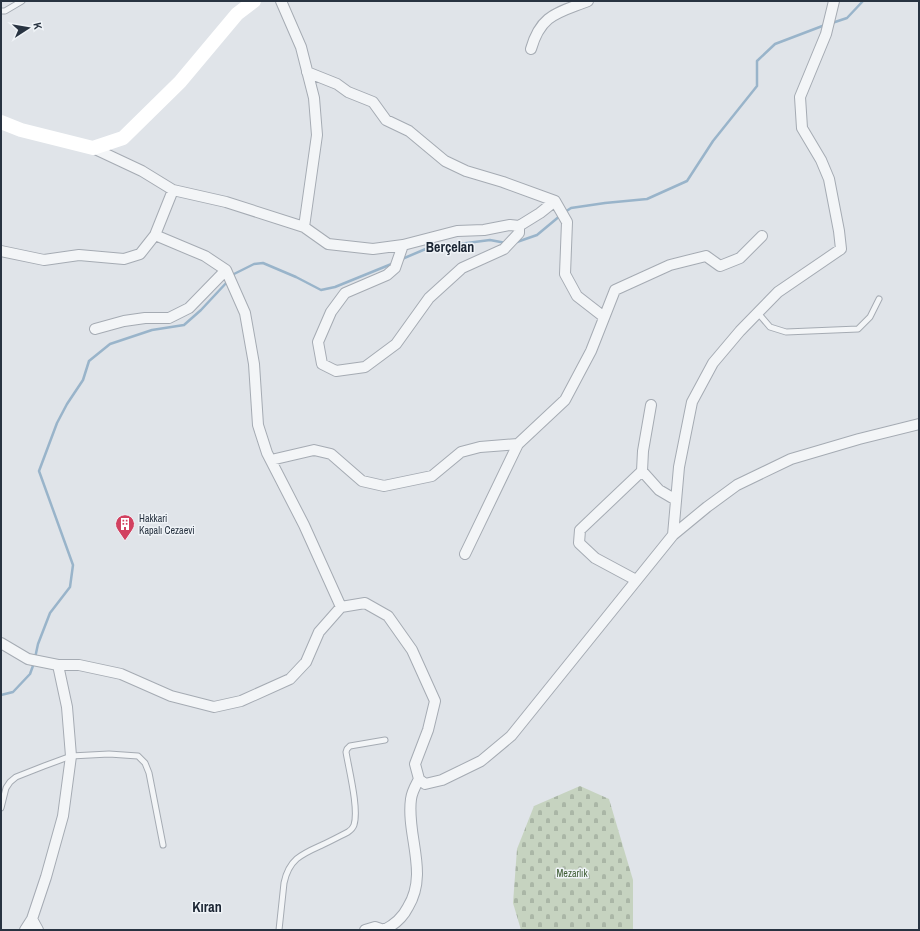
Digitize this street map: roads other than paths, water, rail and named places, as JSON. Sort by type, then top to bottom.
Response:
[{"type":"main road","points":[[1,122],[21,130],[93,148],[123,138],[180,82],[237,14],[254,1]]},
{"type":"street","points":[[281,1],[301,47],[314,98],[317,135],[304,227]]},
{"type":"street","points":[[531,49],[539,30],[550,17],[588,1]]},
{"type":"street","points":[[673,535],[678,468],[692,402],[713,363],[740,331],[778,292],[841,249],[829,179],[821,160],[802,128],[800,97],[826,34],[834,1]]},
{"type":"street","points":[[307,72],[337,84],[348,92],[373,102],[386,120],[409,131],[445,161],[466,171],[503,182],[555,201],[567,222],[566,274],[577,296],[604,317]]},
{"type":"street","points":[[93,148],[142,171],[173,190],[226,202],[304,227],[328,244],[373,249],[403,245],[457,232],[484,230],[510,225],[519,226],[540,213],[555,201]]},
{"type":"street","points":[[1,251],[44,260],[79,255],[124,259],[140,254],[155,235],[173,190]]},
{"type":"street","points":[[403,245],[395,268],[387,275],[345,293],[331,312],[318,342],[322,364],[336,372],[365,367],[396,344],[429,298],[462,268],[504,249],[519,233],[519,226]]},
{"type":"street","points":[[155,235],[205,256],[226,270],[245,313],[254,364],[258,425],[267,453],[304,526],[341,607]]},
{"type":"street","points":[[465,554],[518,444],[566,400],[591,351],[615,290],[670,265],[706,256],[720,266],[740,258],[762,236]]},
{"type":"street","points":[[95,329],[124,321],[145,318],[169,318],[189,308],[226,270]]},
{"type":"street","points":[[636,580],[595,558],[579,543],[580,530],[642,471],[643,451],[651,405]]},
{"type":"street","points":[[1,643],[28,659],[58,665],[79,665],[122,674],[171,696],[214,707],[241,702],[290,679],[306,662],[319,632],[341,607],[365,603],[388,616],[412,650],[432,694],[435,701],[430,723],[415,764],[419,779],[425,784],[442,780],[481,760],[511,736],[673,535],[737,485],[791,459],[859,439],[919,424]]},
{"type":"street","points":[[271,460],[314,450],[331,454],[362,481],[384,486],[432,476],[461,452],[480,447],[518,444]]},
{"type":"street","points":[[642,471],[659,490],[676,500]]},
{"type":"street","points":[[25,930],[32,919],[46,877],[63,816],[71,756],[67,707],[58,665]]},
{"type":"street","points":[[365,930],[375,927],[384,930],[402,916],[411,904],[416,888],[417,869],[411,799],[413,790],[419,779]]},
{"type":"street","points":[[32,919],[38,930]]},
{"type":"lane","points":[[1,10],[5,11],[22,1]]},
{"type":"lane","points":[[758,313],[770,327],[786,332],[858,329],[870,317],[879,299]]},
{"type":"lane","points":[[279,930],[284,883],[292,864],[302,854],[348,832],[354,827],[356,817],[354,795],[346,752],[347,749],[350,746],[385,740]]},
{"type":"lane","points":[[1,808],[6,788],[12,779],[71,756],[109,754],[138,756],[145,763],[150,773],[163,845]]},
{"type":"waterway","points":[[832,23],[847,18],[863,1]]},
{"type":"waterway","points":[[565,212],[571,208],[647,199],[687,181],[713,141],[757,86],[757,61],[775,44],[825,25]]},
{"type":"waterway","points":[[514,243],[537,235],[561,215]]},
{"type":"waterway","points":[[402,259],[428,248],[490,240],[506,243]]},
{"type":"waterway","points":[[231,277],[254,264],[263,263],[296,277],[321,290],[335,287],[394,263]]},
{"type":"waterway","points":[[35,658],[38,644],[50,613],[70,587],[73,565],[39,471],[57,423],[67,404],[83,380],[89,361],[110,344],[152,330],[184,325],[201,310],[228,281]]},
{"type":"waterway","points":[[1,695],[13,692],[30,674],[34,663]]},
{"type":"place","name":"Hakkari Kapalı Cezaevi","points":[[125,541]]},
{"type":"district","name":"Berçelan","points":[[450,247]]},
{"type":"district","name":"Kıran","points":[[207,907]]},
{"type":"park label","name":"Mezarlık","points":[[572,873]]}]
